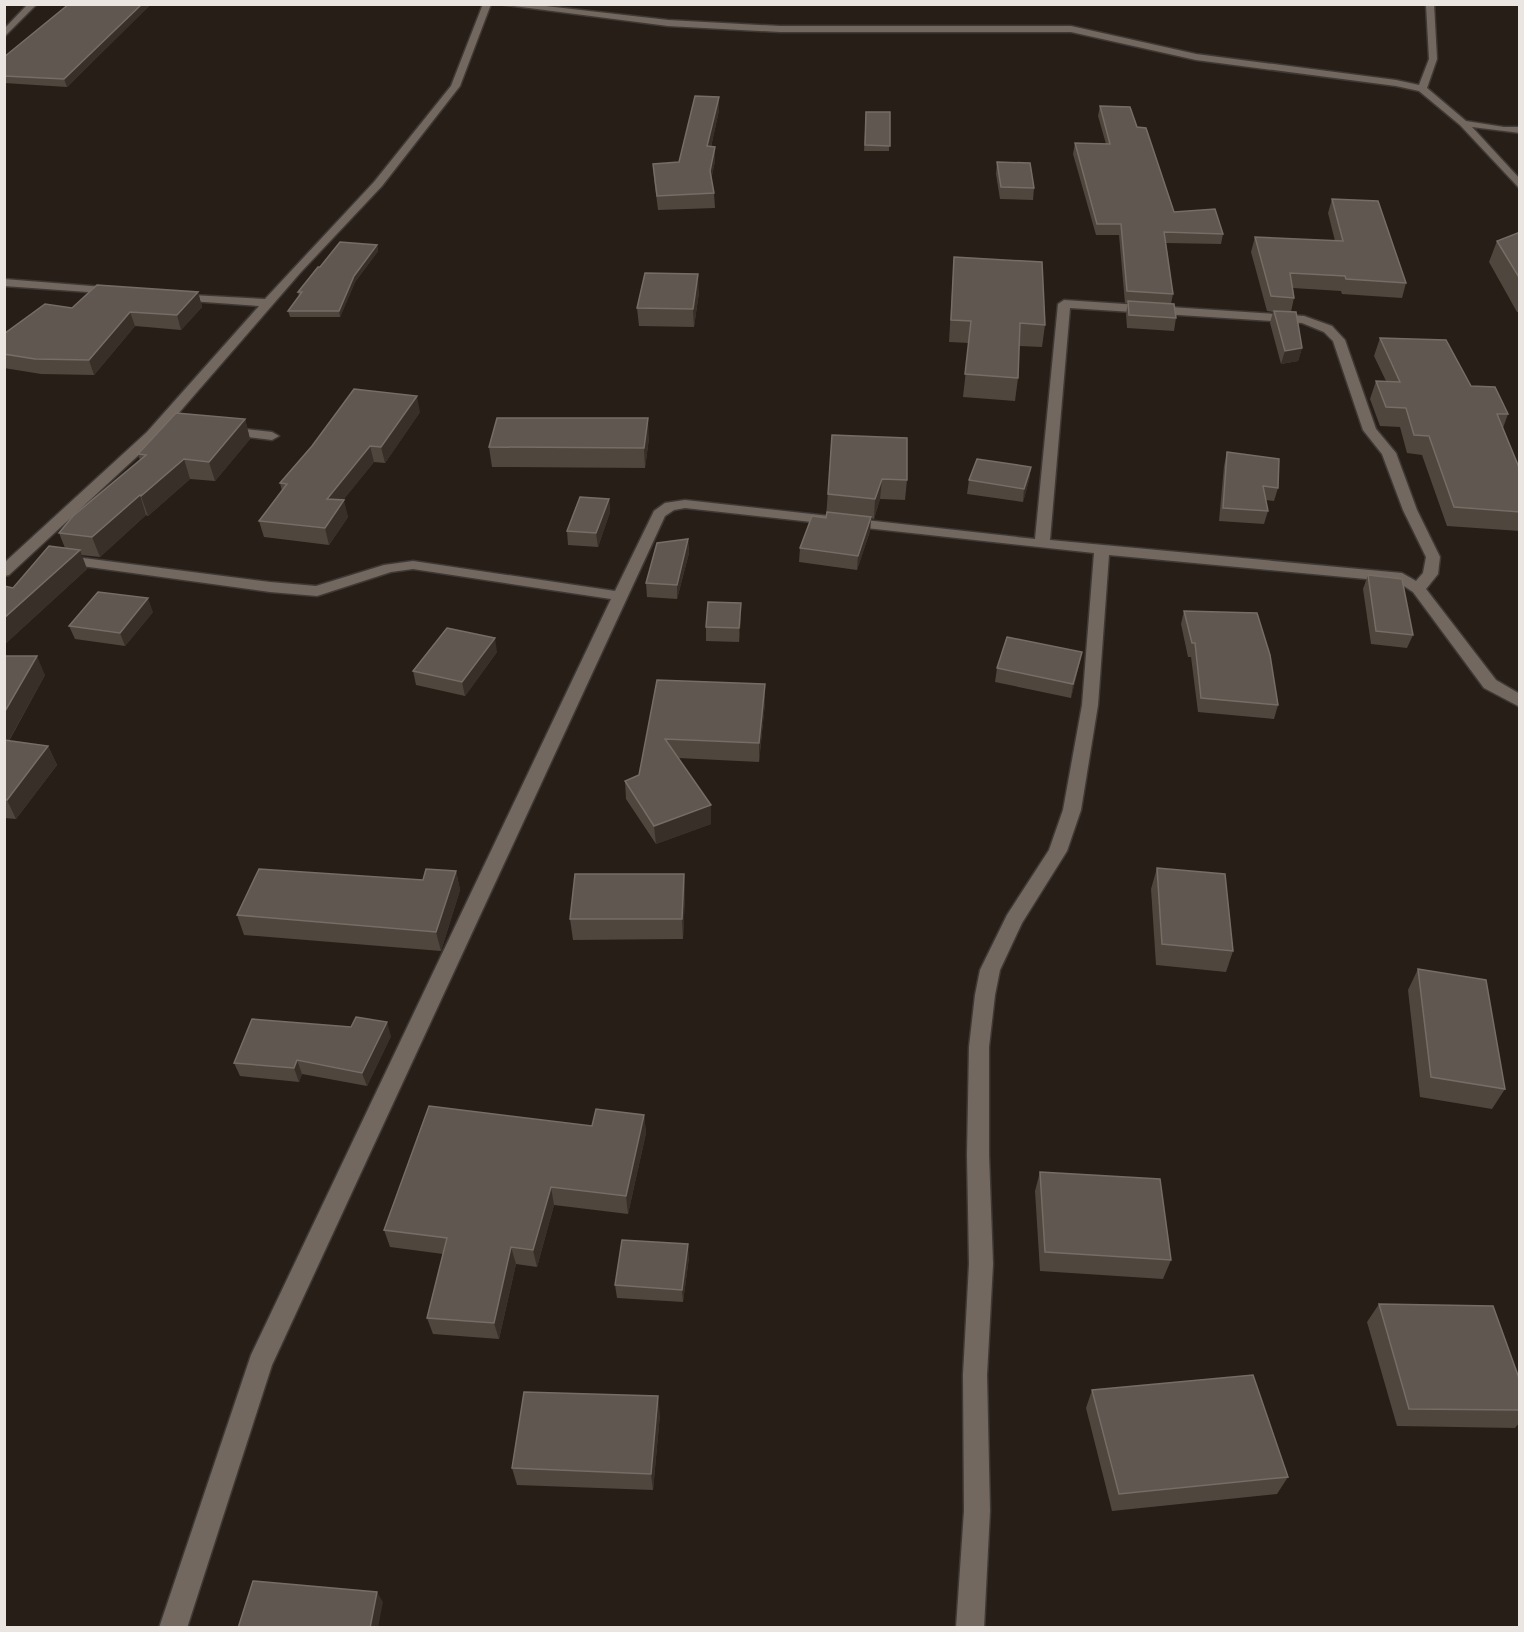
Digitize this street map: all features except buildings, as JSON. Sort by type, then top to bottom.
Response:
[{"type":"street","points":[[4,35],[33,4]]},
{"type":"street","points":[[4,572],[37,556],[94,486],[168,425],[270,303],[378,183],[455,86],[487,4]]},
{"type":"street","points":[[502,4],[648,21],[780,29],[1071,29],[1196,57],[1396,83],[1422,88],[1463,123],[1520,186]]},
{"type":"street","points":[[1422,88],[1433,59],[1430,4]]},
{"type":"street","points":[[1463,123],[1493,129],[1520,130]]},
{"type":"street","points":[[4,282],[131,292]]},
{"type":"street","points":[[166,295],[270,303]]},
{"type":"street","points":[[1042,544],[1064,304],[1304,320],[1328,329],[1339,340],[1370,430],[1389,453],[1410,510],[1433,557],[1430,574],[1418,589]]},
{"type":"street","points":[[217,430],[272,436]]},
{"type":"street","points":[[173,1628],[260,1363],[659,514],[670,506],[685,504],[1042,544],[1402,578],[1418,589],[1490,684],[1520,702]]},
{"type":"street","points":[[969,1628],[977,1511],[975,1375],[981,1264],[978,1155],[979,1047],[985,994],[990,970],[1014,920],[1058,851],[1072,810],[1090,705],[1102,550]]},
{"type":"street","points":[[37,556],[270,587],[317,591],[389,568],[413,565],[620,596]]}]
